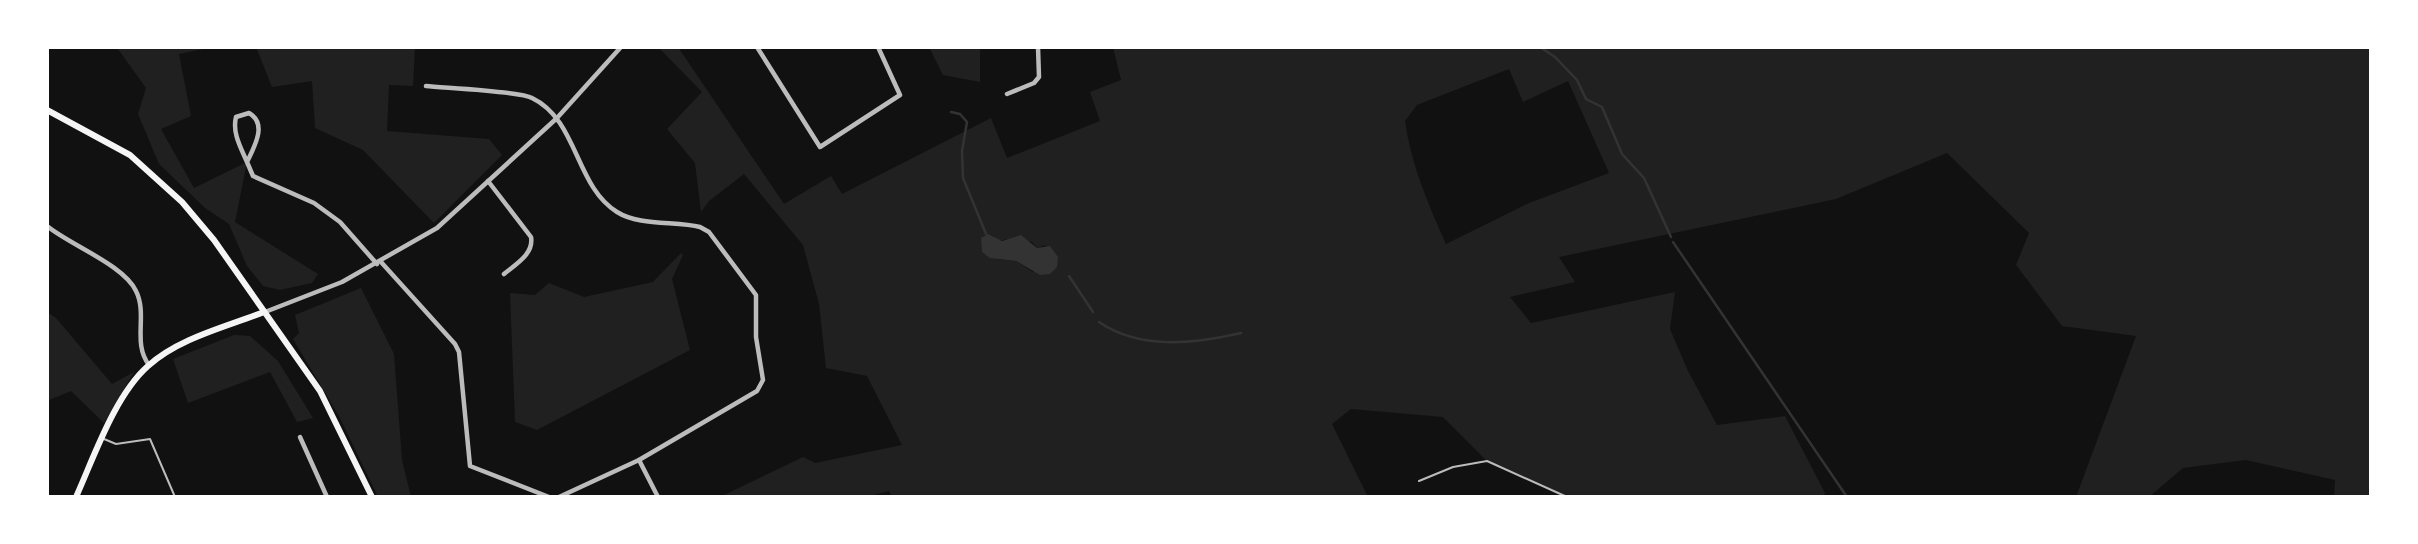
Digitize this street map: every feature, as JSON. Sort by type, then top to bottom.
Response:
[{"type":"main road","points":[[47,110],[130,155],[182,202],[214,240],[320,391],[372,497]]},
{"type":"main road","points":[[76,497],[129,388],[149,365],[172,349],[264,312]]},
{"type":"street","points":[[264,312],[342,282],[437,228],[557,118],[621,47]]},
{"type":"street","points":[[757,47],[820,147],[900,95],[878,47]]},
{"type":"street","points":[[1007,94],[1034,83],[1039,77],[1038,47]]},
{"type":"street","points":[[426,86],[532,97],[557,118],[598,194],[612,209],[634,218],[700,227],[709,232],[756,295],[756,337],[764,380],[761,386],[639,460],[559,497]]},
{"type":"street","points":[[247,162],[259,131],[257,120],[249,113],[236,117],[235,123],[237,140],[253,176],[314,203],[340,222],[455,344],[459,352],[470,466],[549,497]]},
{"type":"street","points":[[488,181],[531,237],[530,251],[504,274]]},
{"type":"street","points":[[47,226],[129,281],[139,300],[141,355],[149,365]]},
{"type":"street","points":[[300,437],[327,497]]},
{"type":"street","points":[[639,460],[658,497]]},
{"type":"street","points":[[528,497],[530,490]]},
{"type":"lane","points":[[103,439],[116,444],[149,439],[175,497]]},
{"type":"lane","points":[[1419,481],[1453,467],[1487,461],[1567,497]]},
{"type":"shaded area","points":[[213,47],[179,54],[191,116],[161,129],[194,188],[247,162],[235,222],[318,274],[312,283],[280,290],[263,286],[247,266],[229,224],[205,208],[159,164],[138,114],[146,88],[118,49]]},
{"type":"shaded area","points":[[256,47],[415,47],[413,86],[389,85],[387,131],[489,139],[502,155],[434,223],[363,150],[315,128],[312,81],[272,87]]},
{"type":"shaded area","points":[[658,47],[678,47],[784,204],[831,176],[842,194],[991,118],[1007,158],[1100,121],[1090,92],[1121,80],[1113,47],[2371,47],[2371,497],[2334,497],[2335,480],[2246,460],[2183,468],[2149,497],[2076,497],[2136,336],[2062,326],[2016,265],[2029,233],[1947,153],[1836,199],[1559,257],[1575,282],[1510,297],[1531,323],[1675,292],[1670,329],[1688,371],[1717,425],[1785,416],[1825,493],[1823,497],[1567,497],[1487,461],[1443,417],[1351,409],[1332,424],[1368,497],[892,497],[889,491],[866,497],[720,497],[803,457],[815,463],[902,445],[867,376],[826,368],[819,304],[803,245],[744,174],[709,201],[701,212],[695,163],[667,129],[702,92]],"holes":[[[1509,69],[1523,102],[1568,81],[1609,173],[1529,203],[1446,244],[1416,168],[1405,121],[1417,105]],[[991,235],[999,241],[1007,239],[1032,242],[1037,248],[1046,245],[1033,272],[1016,261],[997,259]]]},
{"type":"shaded area","points":[[929,47],[980,47],[980,82],[943,75]]},
{"type":"shaded area","points":[[988,234],[1002,241],[1021,235],[1037,248],[1050,246],[1058,257],[1057,267],[1050,274],[1040,275],[1016,261],[990,258],[982,252],[981,238]]},
{"type":"shaded area","points":[[681,253],[683,255],[672,279],[690,350],[537,430],[515,422],[510,293],[535,295],[549,283],[584,297],[653,282]]},
{"type":"shaded area","points":[[361,288],[394,354],[402,460],[411,497],[378,497],[339,416],[293,339],[299,333],[295,315]]},
{"type":"shaded area","points":[[47,312],[56,318],[112,384],[134,372],[104,423],[71,391],[47,401]]},
{"type":"shaded area","points":[[234,335],[250,336],[278,361],[313,418],[297,422],[270,372],[188,403],[173,359]]},
{"type":"waterway","points":[[1540,47],[1555,57],[1577,80],[1586,99],[1602,107],[1622,154],[1644,178],[1671,237]]},
{"type":"waterway","points":[[951,112],[960,114],[967,122],[962,151],[963,178],[986,234]]},
{"type":"waterway","points":[[1673,242],[1847,497]]},
{"type":"waterway","points":[[1069,276],[1093,312]]},
{"type":"waterway","points":[[1099,322],[1115,331],[1150,341],[1186,342],[1241,333]]}]
